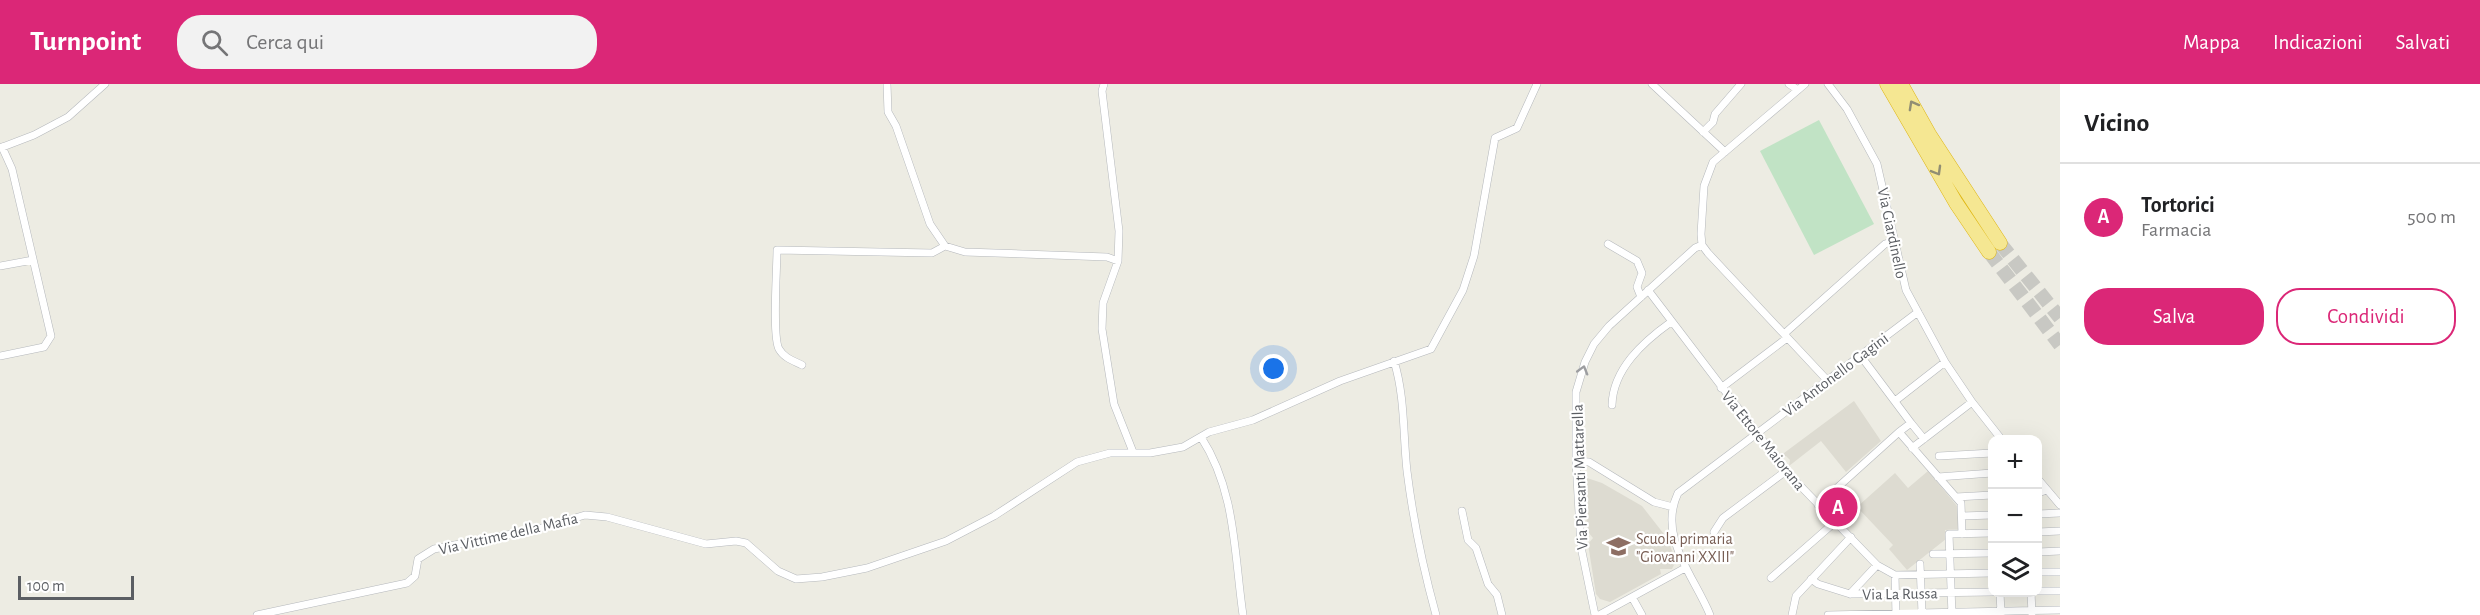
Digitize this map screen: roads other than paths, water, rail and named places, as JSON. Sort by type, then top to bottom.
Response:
[{"type":"highway","points":[[1887,84],[1956,203],[1995,248],[1901,84]]},
{"type":"street","points":[[0,356],[36,349],[49,342],[51,336],[12,169],[1,148],[34,135],[68,117],[105,84]]},
{"type":"street","points":[[887,84],[888,112],[896,126],[930,224],[945,246],[965,252],[1107,257],[1118,261]]},
{"type":"street","points":[[1104,84],[1102,91],[1119,231],[1118,261],[1103,303],[1102,329],[1114,404],[1133,452],[1150,453],[1183,447],[1201,437],[1253,420],[1340,381],[1423,353],[1436,344],[1462,290],[1474,256],[1495,138],[1517,128],[1537,84]]},
{"type":"street","points":[[1652,84],[1725,152]]},
{"type":"street","points":[[1703,132],[1741,84]]},
{"type":"street","points":[[1789,84],[1798,90]]},
{"type":"street","points":[[1805,84],[1713,162],[1704,186],[1702,245],[1827,380]]},
{"type":"street","name":"Via Giardinello","points":[[1828,84],[1847,109],[1877,165],[1901,277],[1945,362],[1971,402],[1998,435]]},
{"type":"street","points":[[1721,388],[1785,336],[1885,244],[1894,241]]},
{"type":"street","points":[[1608,244],[1637,261],[1642,273],[1637,287],[1641,297]]},
{"type":"street","name":"Via Piersanti Mattarella","points":[[1597,615],[1581,546],[1576,461],[1576,392],[1585,362],[1594,344],[1609,326],[1695,248],[1702,245]]},
{"type":"street","points":[[802,364],[789,359],[779,349],[776,334],[777,250],[932,254],[945,246]]},
{"type":"street","points":[[0,266],[33,260]]},
{"type":"street","name":"Via Ettore Maiorana","points":[[1648,290],[1786,471],[1877,565],[1895,575]]},
{"type":"street","name":"Via Antonello Gagini","points":[[1673,507],[1678,493],[1918,312]]},
{"type":"street","points":[[1612,405],[1614,388],[1629,359],[1653,335],[1671,322]]},
{"type":"street","points":[[1860,355],[1924,439]]},
{"type":"street","points":[[1394,361],[1400,380],[1401,417],[1416,530],[1436,615]]},
{"type":"street","points":[[1894,401],[1945,362]]},
{"type":"street","points":[[1912,448],[1971,402]]},
{"type":"street","points":[[1818,505],[1911,423]]},
{"type":"street","points":[[1899,432],[1961,503],[1962,534]]},
{"type":"street","points":[[1201,437],[1212,453],[1223,481],[1232,520],[1243,615]]},
{"type":"street","name":"Via Vittime della Mafia","points":[[257,615],[407,583],[415,576],[418,559],[434,549],[546,527],[585,516],[607,517],[706,544],[736,541],[746,543],[778,571],[796,579],[822,577],[867,568],[946,542],[994,516],[1077,462],[1091,456],[1133,452]]},
{"type":"street","points":[[1939,456],[1988,453]]},
{"type":"street","points":[[1576,461],[1589,462],[1654,502],[1673,507],[1674,538],[1685,568],[1710,615]]},
{"type":"street","points":[[1714,532],[1723,518],[1786,471]]},
{"type":"street","points":[[1938,477],[1988,473]]},
{"type":"street","points":[[2042,484],[2060,506]]},
{"type":"street","points":[[2042,492],[2047,490]]},
{"type":"street","points":[[1956,497],[1988,495]]},
{"type":"street","points":[[1462,511],[1468,540],[1476,548],[1488,584],[1497,595],[1502,615]]},
{"type":"street","points":[[2042,514],[2060,513]]},
{"type":"street","points":[[1962,516],[1988,515]]},
{"type":"street","points":[[1771,578],[1835,522]]},
{"type":"street","points":[[2042,532],[2060,531]]},
{"type":"street","points":[[1952,613],[1949,534],[1988,533]]},
{"type":"street","points":[[1792,615],[1796,596],[1851,537]]},
{"type":"street","points":[[2042,552],[2060,551]]},
{"type":"street","points":[[1933,554],[1988,553]]},
{"type":"street","points":[[1920,564],[1922,613]]},
{"type":"street","points":[[1850,594],[1877,565]]},
{"type":"street","points":[[1597,615],[1685,568]]},
{"type":"street","points":[[2042,572],[2060,572]]},
{"type":"street","points":[[1896,614],[1895,575],[1988,573]]},
{"type":"street","name":"Via La Russa","points":[[1811,579],[1818,584],[1850,594],[1988,592]]},
{"type":"street","points":[[2042,591],[2060,591]]},
{"type":"street","points":[[1632,597],[1642,615]]},
{"type":"street","points":[[2000,597],[2001,613]]},
{"type":"street","points":[[2031,597],[2032,613]]},
{"type":"street","points":[[1828,615],[2032,613],[2060,610]]},
{"type":"tunnel","points":[[2000,243],[2060,318]]},
{"type":"tunnel","points":[[1989,252],[2060,345]]},
{"type":"place","name":"Tortorici","points":[[1838,507]]},
{"type":"place","name":"Scuola primaria \"Giovanni XXIII\"","points":[[1618,547]]}]
